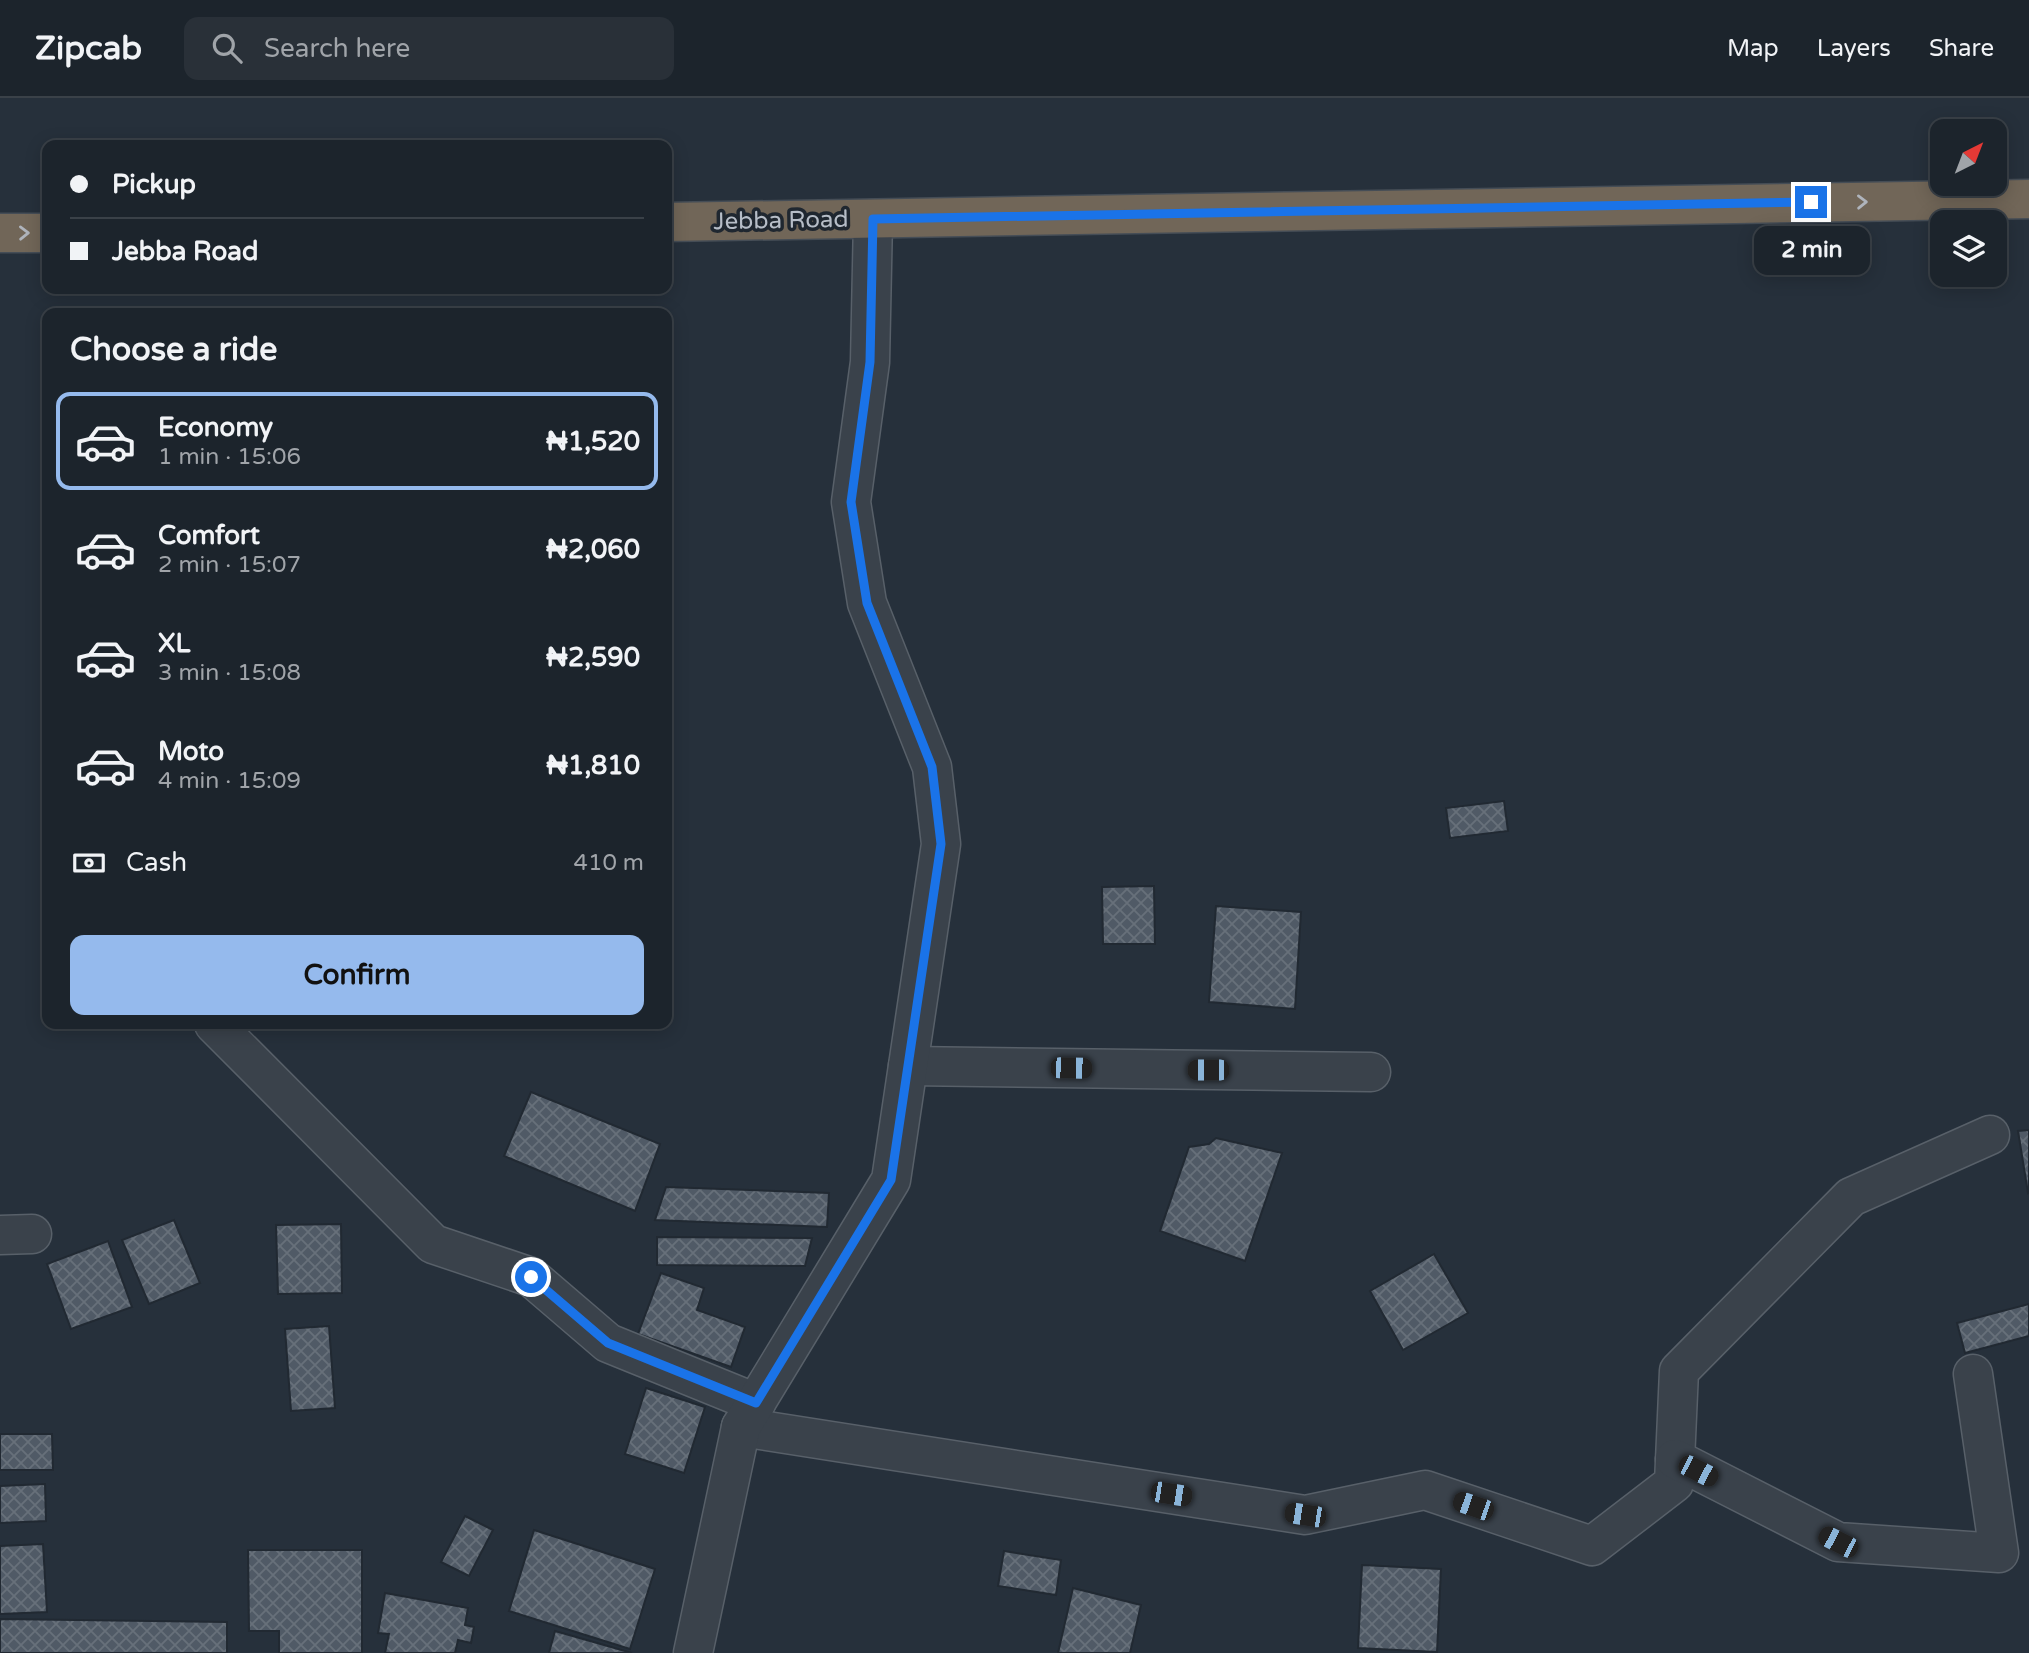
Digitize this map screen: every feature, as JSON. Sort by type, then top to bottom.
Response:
[{"type":"highway","name":"Jebba Road","points":[[672,222],[2029,199]]},
{"type":"highway","points":[[0,233],[42,233]]},
{"type":"street","points":[[694,1653],[748,1415],[891,1180],[941,844],[932,767],[867,603],[851,502],[870,362],[873,219]]},
{"type":"street","points":[[219,1029],[433,1244],[531,1277],[608,1343],[748,1415],[1305,1515],[1425,1490],[1592,1546],[1674,1483],[1679,1371],[1851,1197],[1990,1135]]},
{"type":"street","points":[[908,1066],[1371,1072]]},
{"type":"street","points":[[1675,1459],[1838,1542],[1999,1553],[1973,1374]]},
{"type":"building","points":[[1504,801],[1508,831],[1450,838],[1446,808]]},
{"type":"building","points":[[1154,886],[1155,944],[1103,944],[1102,887]]},
{"type":"building","points":[[1216,906],[1301,912],[1295,1009],[1209,1002]]},
{"type":"building","points":[[531,1092],[660,1144],[635,1211],[504,1156]]},
{"type":"building","points":[[2029,1130],[2029,1192],[2028,1193],[2018,1131]]},
{"type":"building","points":[[1216,1138],[1282,1153],[1245,1261],[1160,1231],[1189,1147],[1209,1144]]},
{"type":"building","points":[[666,1187],[829,1193],[827,1227],[655,1220]]},
{"type":"building","points":[[174,1220],[200,1283],[149,1304],[122,1240]]},
{"type":"building","points":[[341,1224],[342,1293],[278,1294],[276,1225]]},
{"type":"building","points":[[657,1237],[812,1238],[805,1266],[657,1265]]},
{"type":"building","points":[[108,1241],[132,1307],[71,1329],[47,1264]]},
{"type":"building","points":[[1434,1254],[1468,1313],[1403,1350],[1370,1291]]},
{"type":"building","points":[[661,1273],[704,1288],[697,1310],[745,1327],[731,1367],[638,1334]]},
{"type":"building","points":[[2029,1304],[2029,1336],[1965,1353],[1957,1323]]},
{"type":"building","points":[[329,1326],[335,1408],[291,1411],[285,1329]]},
{"type":"building","points":[[646,1388],[705,1407],[684,1473],[625,1454]]},
{"type":"building","points":[[0,1434],[52,1434],[53,1470],[0,1470]]},
{"type":"building","points":[[45,1484],[46,1521],[0,1523],[0,1486]]},
{"type":"building","points":[[465,1516],[493,1530],[469,1576],[441,1562]]},
{"type":"building","points":[[534,1530],[655,1569],[630,1649],[509,1611]]},
{"type":"building","points":[[43,1544],[47,1612],[0,1614],[0,1546]]},
{"type":"building","points":[[248,1550],[362,1550],[362,1653],[279,1653],[279,1631],[249,1631]]},
{"type":"building","points":[[1004,1551],[1061,1560],[1056,1595],[998,1586]]},
{"type":"building","points":[[1362,1565],[1441,1569],[1437,1652],[1358,1648]]},
{"type":"building","points":[[1073,1588],[1141,1605],[1130,1653],[1058,1653]]},
{"type":"building","points":[[385,1593],[468,1608],[465,1625],[474,1627],[471,1643],[458,1640],[455,1653],[385,1653],[389,1634],[378,1633]]},
{"type":"building","points":[[0,1619],[227,1622],[227,1653],[0,1653]]},
{"type":"building","points":[[555,1631],[632,1653],[549,1653]]},
{"type":"route","points":[[531,1277],[608,1343],[756,1403],[891,1180],[941,844],[932,767],[867,603],[851,502],[870,362],[873,219],[1811,202]]}]
